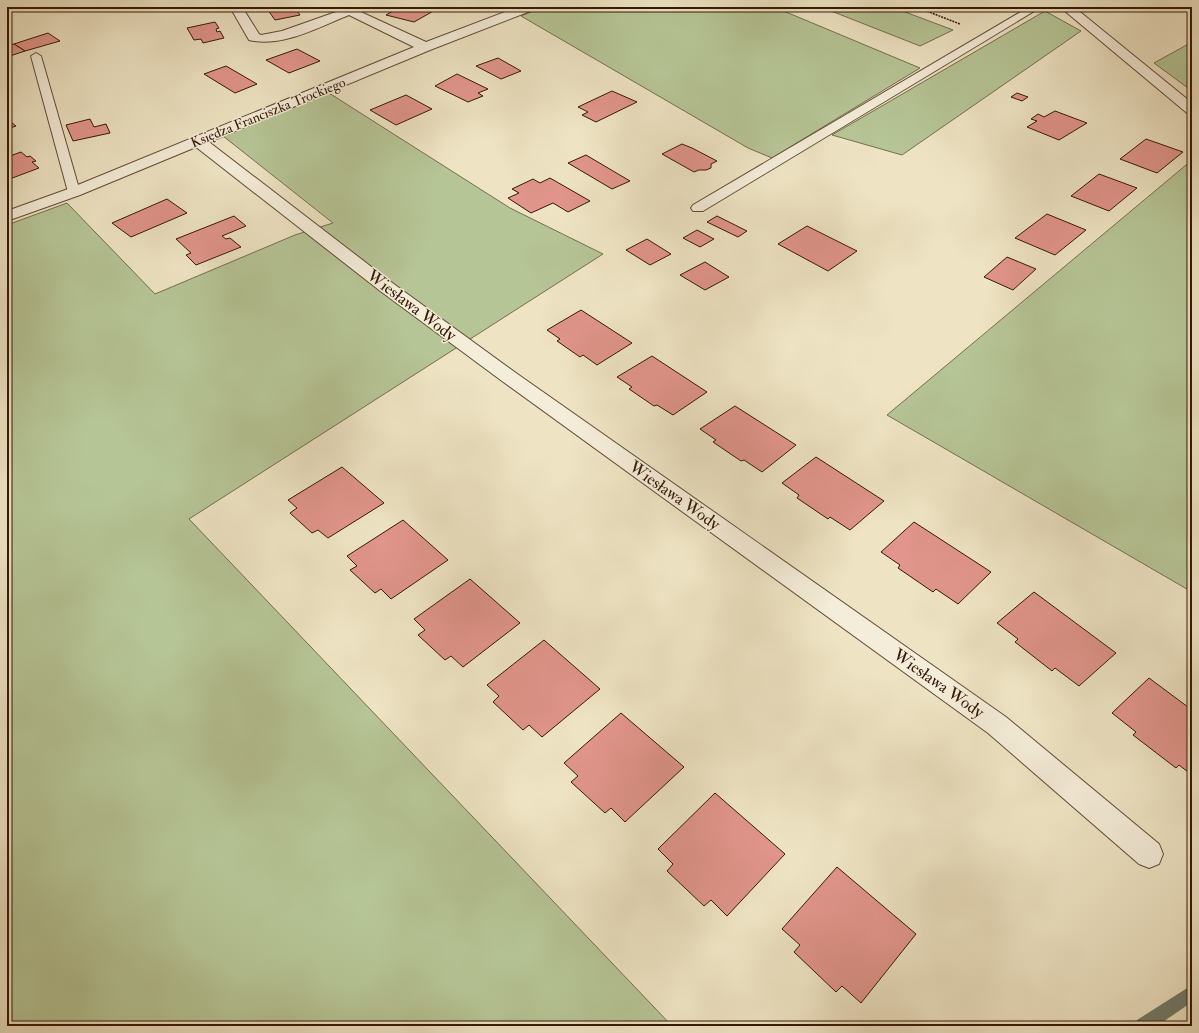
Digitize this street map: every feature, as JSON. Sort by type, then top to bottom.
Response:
[{"type":"street","points":[[236,7],[254,37],[262,40],[275,38],[354,9],[425,47]]},
{"type":"street","name":"Księdza Franciszka Trockiego","points":[[7,216],[74,192],[425,47],[529,7]]},
{"type":"street","points":[[1066,7],[1192,110]]},
{"type":"street","name":"Wiesława Wody","points":[[197,140],[385,286],[503,373],[997,725],[1149,854]]},
{"type":"lane","points":[[698,208],[988,34],[1036,7]]},
{"type":"lane","points":[[36,56],[74,192]]},
{"type":"path","points":[[916,7],[988,34]]},
{"type":"green space","points":[[543,7],[774,7],[920,68],[772,158],[748,148],[521,16]]},
{"type":"green space","points":[[821,7],[892,7],[953,30],[920,46]]},
{"type":"green space","points":[[1045,11],[1081,31],[902,155],[832,135]]},
{"type":"green space","points":[[1192,42],[1192,91],[1154,63]]},
{"type":"green space","points":[[329,93],[510,208],[603,254],[189,519],[672,1026],[7,1026],[7,225],[67,203],[155,294],[295,235],[333,223],[223,136]]},
{"type":"green space","points":[[1192,160],[1192,592],[887,415]]},
{"type":"building","points":[[262,7],[294,7],[300,15],[275,20],[268,10],[264,11]]},
{"type":"building","points":[[400,7],[428,7],[437,9],[414,22],[386,15]]},
{"type":"building","points":[[215,22],[219,28],[216,29],[217,32],[220,31],[224,38],[203,43],[201,39],[194,40],[187,28]]},
{"type":"building","points":[[48,33],[60,41],[25,51],[14,44]]},
{"type":"building","points":[[14,44],[25,51],[7,57],[7,46]]},
{"type":"building","points":[[297,49],[320,61],[289,73],[266,60]]},
{"type":"building","points":[[498,58],[521,71],[501,79],[476,66]]},
{"type":"building","points":[[226,66],[257,84],[235,93],[204,74]]},
{"type":"building","points":[[457,74],[488,89],[478,93],[483,96],[468,102],[435,86]]},
{"type":"building","points":[[612,91],[637,102],[596,122],[582,115],[588,112],[578,107]]},
{"type":"building","points":[[1017,93],[1028,97],[1022,101],[1011,97]]},
{"type":"building","points":[[406,95],[432,109],[396,125],[370,110]]},
{"type":"building","points":[[1055,111],[1087,123],[1059,140],[1027,127],[1037,121],[1031,119],[1038,114],[1044,117]]},
{"type":"building","points":[[7,119],[16,126],[7,129]]},
{"type":"building","points":[[90,119],[94,127],[106,124],[110,133],[73,141],[66,125]]},
{"type":"building","points":[[1146,139],[1183,152],[1157,173],[1120,159]]},
{"type":"building","points":[[682,144],[717,161],[711,164],[711,168],[694,172],[662,154]]},
{"type":"building","points":[[21,152],[27,157],[30,156],[36,161],[32,162],[39,168],[7,180],[7,157]]},
{"type":"building","points":[[586,155],[630,181],[612,189],[568,163]]},
{"type":"building","points":[[1099,174],[1137,188],[1109,211],[1071,196]]},
{"type":"building","points":[[550,178],[590,201],[568,212],[553,203],[531,213],[508,198],[519,193],[512,189],[533,179],[540,183]]},
{"type":"building","points":[[167,199],[187,213],[131,237],[112,223]]},
{"type":"building","points":[[1047,214],[1086,230],[1055,255],[1015,238]]},
{"type":"building","points":[[234,216],[246,226],[222,236],[226,239],[230,238],[241,247],[196,265],[186,255],[191,253],[176,239]]},
{"type":"building","points":[[717,216],[747,231],[738,237],[707,222]]},
{"type":"building","points":[[807,226],[857,251],[828,271],[778,244]]},
{"type":"building","points":[[697,230],[714,239],[700,247],[683,238]]},
{"type":"building","points":[[647,239],[671,254],[650,265],[626,250]]},
{"type":"building","points":[[1007,257],[1036,269],[1013,290],[984,277]]},
{"type":"building","points":[[705,262],[729,277],[705,290],[680,275]]},
{"type":"building","points":[[581,310],[632,343],[597,365],[583,355],[580,357],[557,341],[560,339],[547,330]]},
{"type":"building","points":[[652,356],[707,392],[673,415],[657,405],[654,406],[629,389],[632,387],[617,377]]},
{"type":"building","points":[[735,406],[796,445],[762,472],[744,460],[741,461],[713,442],[716,440],[700,429]]},
{"type":"building","points":[[816,457],[884,501],[850,530],[830,517],[828,519],[797,498],[799,495],[782,483]]},
{"type":"building","points":[[342,467],[384,503],[328,538],[318,530],[312,533],[290,513],[297,508],[288,500]]},
{"type":"building","points":[[403,520],[448,560],[391,599],[381,589],[375,593],[350,570],[357,566],[347,556]]},
{"type":"building","points":[[914,522],[991,572],[958,604],[936,589],[933,592],[898,568],[900,565],[881,552]]},
{"type":"building","points":[[470,579],[520,623],[463,667],[451,656],[445,660],[418,635],[425,630],[414,619]]},
{"type":"building","points":[[1034,592],[1116,653],[1079,686],[1055,668],[1052,671],[1015,642],[1018,639],[997,623]]},
{"type":"building","points":[[544,640],[600,689],[542,737],[529,725],[523,730],[493,702],[499,696],[487,685]]},
{"type":"building","points":[[1149,678],[1192,710],[1192,775],[1179,765],[1176,768],[1133,735],[1136,732],[1112,713]]},
{"type":"building","points":[[621,713],[684,767],[625,822],[611,808],[605,813],[571,782],[578,776],[564,763]]},
{"type":"building","points":[[715,793],[785,854],[727,916],[711,900],[704,906],[667,871],[673,864],[658,849]]},
{"type":"building","points":[[837,867],[916,934],[861,1003],[842,986],[836,992],[794,952],[800,945],[782,929]]},
{"type":"waterway","points":[[1143,1026],[1192,993]]}]
